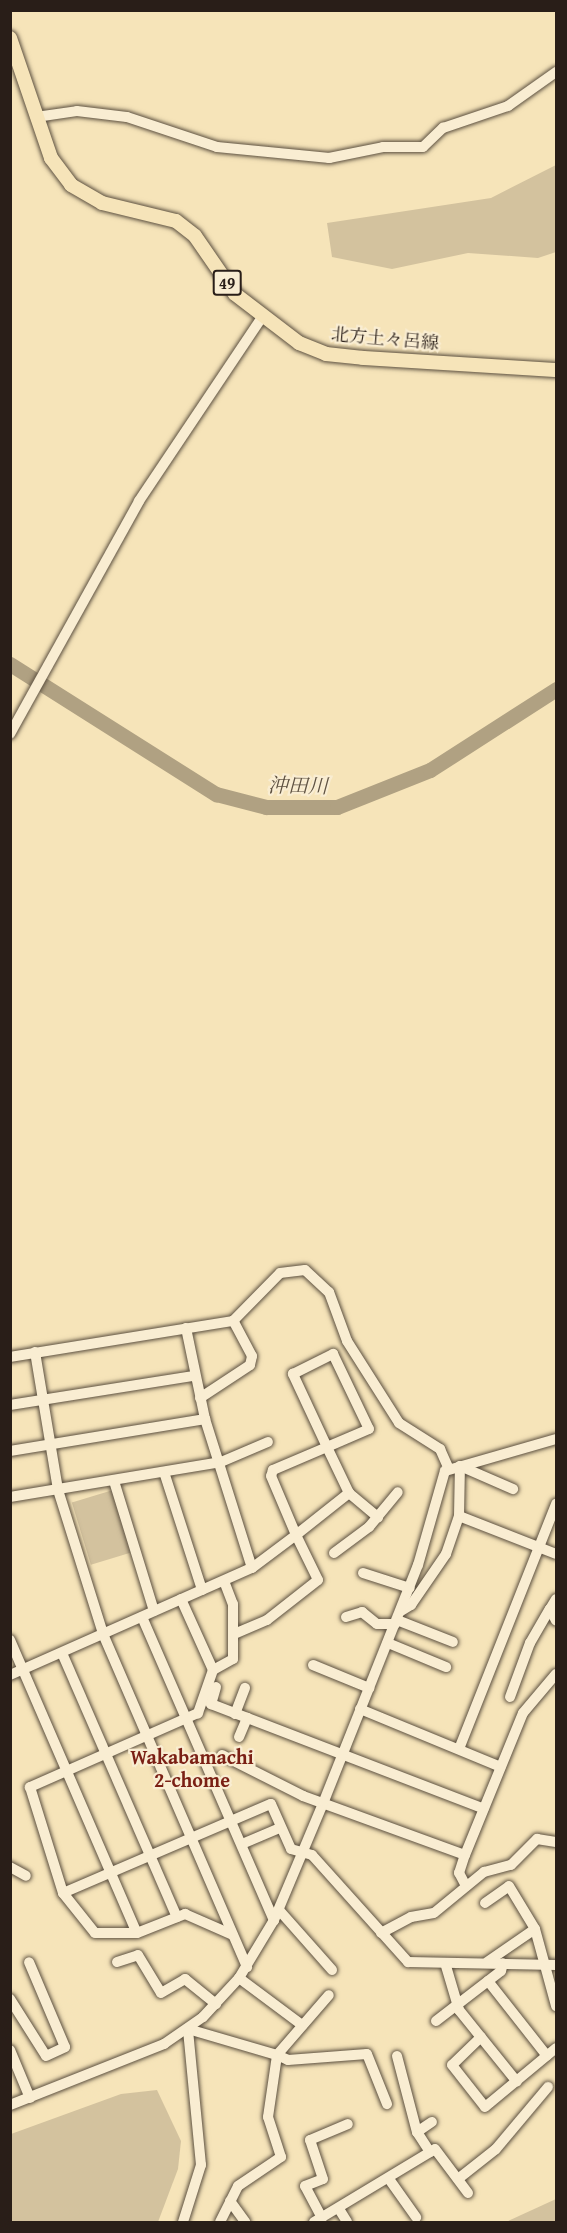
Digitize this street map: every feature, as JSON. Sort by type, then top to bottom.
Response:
[{"type":"main road","name":"北方土々呂線","points":[[10,38],[36,117],[55,165],[71,185],[102,203],[176,221],[195,236],[236,294],[299,343],[326,354],[556,370]]},
{"type":"street","points":[[36,117],[77,111],[127,117],[217,147],[329,158],[383,147],[423,147],[443,128],[508,106],[556,72]]},
{"type":"street","points":[[10,734],[25,715],[140,501],[263,316]]},
{"type":"street","points":[[10,1357],[232,1321],[280,1273],[304,1270],[329,1292],[342,1331],[399,1423],[440,1449],[449,1469],[410,1588],[324,1801],[276,1915],[247,1967],[216,2004],[188,2029],[150,2052],[10,2105]]},
{"type":"street","points":[[200,1398],[250,1365],[252,1356],[232,1321]]},
{"type":"street","points":[[186,1328],[194,1376],[217,1463],[252,1568]]},
{"type":"street","points":[[35,1352],[58,1490],[103,1634],[247,1967]]},
{"type":"street","points":[[234,1634],[267,1620],[318,1580],[271,1476],[327,1447],[369,1429],[333,1354],[293,1374],[327,1447],[349,1493],[378,1517]]},
{"type":"street","points":[[10,1405],[194,1376]]},
{"type":"street","points":[[10,1451],[205,1419]]},
{"type":"street","points":[[449,1469],[556,1439]]},
{"type":"street","points":[[10,1497],[217,1463],[268,1442]]},
{"type":"street","points":[[460,1466],[513,1490]]},
{"type":"street","points":[[346,1617],[362,1612],[377,1624],[398,1618],[431,1579],[459,1516],[460,1466]]},
{"type":"street","points":[[165,1472],[202,1590]]},
{"type":"street","points":[[114,1481],[154,1611]]},
{"type":"street","points":[[334,1553],[378,1517],[398,1492]]},
{"type":"street","points":[[10,1675],[252,1568],[349,1493]]},
{"type":"street","points":[[459,1749],[556,1504]]},
{"type":"street","points":[[459,1516],[556,1554]]},
{"type":"street","points":[[363,1572],[410,1588]]},
{"type":"street","points":[[224,1581],[233,1604],[233,1659],[213,1670],[198,1713],[30,1787],[63,1893],[95,1933],[137,1933],[177,1917],[192,1915],[233,1935]]},
{"type":"street","points":[[181,1599],[213,1670]]},
{"type":"street","points":[[510,1697],[530,1643],[556,1599]]},
{"type":"street","points":[[550,1609],[556,1621]]},
{"type":"street","points":[[142,1617],[231,1820],[276,1915],[332,1970]]},
{"type":"street","points":[[398,1618],[453,1642]]},
{"type":"street","points":[[10,1640],[137,1933]]},
{"type":"street","points":[[388,1643],[446,1667]]},
{"type":"street","points":[[62,1653],[177,1917]]},
{"type":"street","points":[[313,1665],[369,1688]]},
{"type":"street","points":[[466,1886],[459,1874],[465,1855],[523,1713],[556,1674]]},
{"type":"street","points":[[216,1687],[211,1704],[484,1809]]},
{"type":"street","points":[[235,1714],[245,1688]]},
{"type":"street","points":[[360,1709],[501,1767]]},
{"type":"street","points":[[239,1737],[247,1718]]},
{"type":"street","points":[[222,1755],[324,1801],[465,1855]]},
{"type":"street","points":[[63,1893],[271,1804],[291,1849],[312,1855],[408,1962],[446,1966],[487,1962],[551,1964]]},
{"type":"street","points":[[242,1844],[278,1829]]},
{"type":"street","points":[[381,1933],[411,1917],[434,1913],[484,1872],[511,1865],[537,1839],[556,1842]]},
{"type":"street","points":[[10,1867],[26,1876]]},
{"type":"street","points":[[485,1903],[509,1886],[535,1929],[551,1964],[556,2006]]},
{"type":"street","points":[[487,1962],[535,1929]]},
{"type":"street","points":[[117,1962],[138,1955],[161,1993],[185,1979],[216,2004]]},
{"type":"street","points":[[10,1999],[46,2056],[65,2047],[29,1962]]},
{"type":"street","points":[[436,2021],[488,1981],[503,1963]]},
{"type":"street","points":[[446,1966],[458,2005],[517,2082]]},
{"type":"street","points":[[239,1978],[302,2025]]},
{"type":"street","points":[[488,1981],[547,2056]]},
{"type":"street","points":[[220,2223],[230,2201],[250,2176],[280,2157],[268,2117],[277,2055],[329,1995]]},
{"type":"street","points":[[188,2029],[288,2060],[367,2054],[387,2104]]},
{"type":"street","points":[[183,2223],[201,2165],[188,2029]]},
{"type":"street","points":[[481,2037],[452,2065],[485,2108],[556,2048]]},
{"type":"street","points":[[10,2050],[14,2068],[30,2098]]},
{"type":"street","points":[[397,2056],[417,2132],[430,2152]]},
{"type":"street","points":[[458,2179],[496,2150],[548,2087]]},
{"type":"street","points":[[417,2132],[432,2122]]},
{"type":"street","points":[[348,2124],[310,2140],[323,2179],[305,2186],[318,2221],[430,2152],[439,2150],[468,2193]]},
{"type":"street","points":[[389,2179],[416,2217]]},
{"type":"street","points":[[230,2201],[245,2223]]},
{"type":"street","points":[[339,2209],[347,2223]]},
{"type":"shaded area","points":[[556,165],[556,252],[538,258],[468,253],[392,269],[332,257],[327,223],[491,198]]},
{"type":"shaded area","points":[[113,1490],[132,1552],[91,1565],[72,1503]]},
{"type":"shaded area","points":[[157,2090],[181,2141],[178,2169],[158,2222],[11,2222],[11,2134],[121,2094]]},
{"type":"shaded area","points":[[556,2199],[556,2222],[506,2222]]},
{"type":"waterway","name":"沖田川","points":[[10,664],[216,794],[266,807],[337,807],[430,770],[556,689]]},
{"type":"district","name":"Wakabamachi 2-chome","points":[[192,1768]]}]
